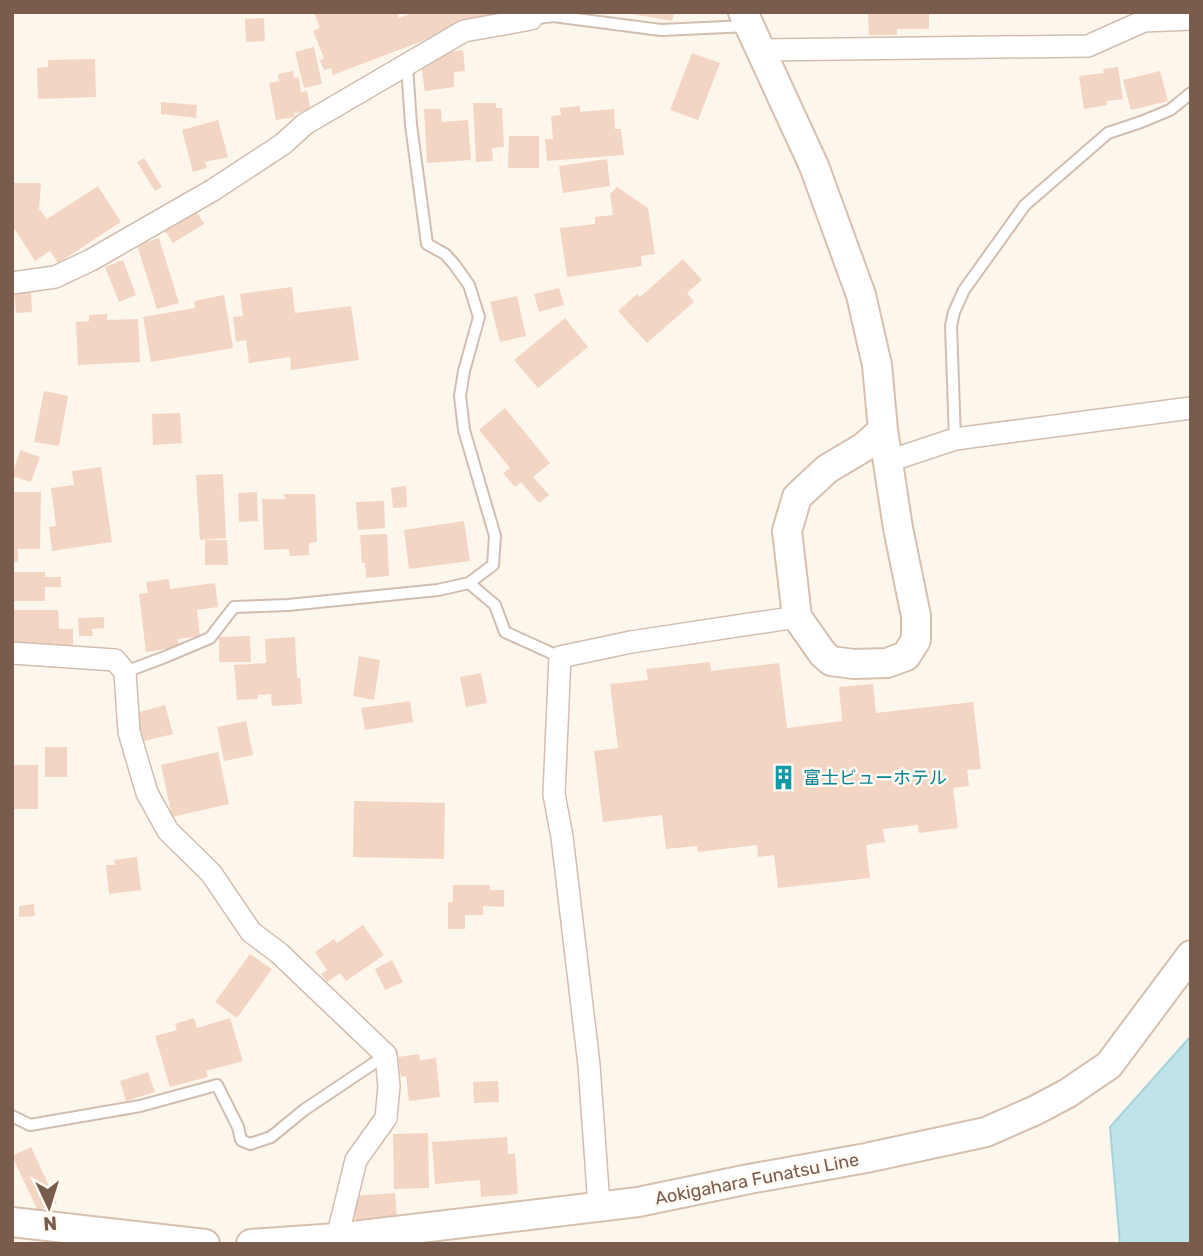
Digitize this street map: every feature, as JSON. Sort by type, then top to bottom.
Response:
[{"type":"main road","points":[[752,30],[814,166],[860,295],[877,365],[883,430],[898,528],[916,616],[916,640],[906,656],[887,663],[854,664],[831,661],[797,617],[787,531],[797,497],[827,469],[864,446],[883,430]]},
{"type":"main road","name":"Aokigahara Funatsu Line","points":[[251,1244],[337,1238],[638,1202],[986,1132],[1068,1093],[1109,1065],[1191,955]]},
{"type":"main road","points":[[12,1223],[205,1244]]},
{"type":"street","points":[[12,283],[55,277],[91,260],[213,190],[283,144],[305,124],[464,31],[524,16]]},
{"type":"street","points":[[752,30],[1088,46],[1144,21],[1191,19]]},
{"type":"street","points":[[889,461],[955,439],[1191,408]]},
{"type":"street","points":[[599,1206],[589,1065],[564,850],[554,794],[560,657],[631,642],[797,617]]},
{"type":"street","points":[[12,653],[115,660],[125,671],[129,732],[147,793],[168,831],[211,873],[251,932],[279,953],[386,1055],[389,1086],[386,1118],[356,1160],[337,1238]]},
{"type":"lane","points":[[524,16],[553,16],[661,30],[752,30]]},
{"type":"lane","points":[[125,671],[210,638],[234,607],[288,605],[438,590],[469,583],[493,565],[495,536],[464,430],[460,396],[479,317],[469,285],[444,254],[427,244],[411,125],[407,66]]},
{"type":"lane","points":[[955,439],[951,326],[964,290],[1025,205],[1108,133],[1170,110],[1191,93]]},
{"type":"lane","points":[[469,583],[495,605],[505,632],[560,657]]},
{"type":"lane","points":[[12,1116],[30,1125],[140,1106],[217,1085],[238,1127],[241,1140],[250,1144],[271,1137],[304,1110],[386,1055]]},
{"type":"water","points":[[1191,1036],[1191,1244],[1120,1244],[1110,1127]]},
{"type":"building","points":[[314,12],[397,12],[399,18],[415,12],[498,12],[333,75],[331,68],[324,70],[320,60],[324,58],[313,31],[320,28]]},
{"type":"building","points":[[632,12],[674,12],[672,21]]},
{"type":"building","points":[[868,12],[929,12],[929,29],[897,29],[897,35],[869,35]]},
{"type":"building","points":[[264,18],[265,41],[246,42],[245,19]]},
{"type":"building","points":[[314,47],[322,84],[304,88],[295,52]]},
{"type":"building","points":[[463,50],[465,71],[454,72],[454,87],[425,91],[421,66],[449,52]]},
{"type":"building","points":[[692,53],[720,63],[698,120],[670,110]]},
{"type":"building","points":[[95,59],[96,97],[38,99],[37,68],[48,67],[48,60]]},
{"type":"building","points":[[1118,67],[1123,99],[1084,109],[1079,76],[1104,73],[1103,69]]},
{"type":"building","points":[[293,71],[294,78],[299,77],[301,92],[307,91],[311,111],[294,113],[295,117],[276,120],[269,83],[279,81],[278,74]]},
{"type":"building","points":[[1160,71],[1168,101],[1131,110],[1123,80]]},
{"type":"building","points":[[161,102],[197,105],[196,118],[161,114]]},
{"type":"building","points":[[473,103],[496,103],[496,108],[502,108],[504,147],[492,148],[493,161],[476,162]]},
{"type":"building","points":[[580,106],[580,112],[614,109],[615,129],[621,129],[624,155],[547,161],[545,139],[553,139],[551,116],[561,115],[560,108]]},
{"type":"building","points":[[424,109],[441,109],[442,122],[468,120],[471,160],[427,163]]},
{"type":"building","points":[[218,120],[228,157],[205,162],[207,168],[193,172],[182,130]]},
{"type":"building","points":[[509,136],[539,136],[539,168],[508,168]]},
{"type":"building","points":[[144,158],[162,187],[155,191],[137,162]]},
{"type":"building","points":[[607,159],[610,186],[563,193],[559,166]]},
{"type":"building","points":[[12,183],[41,183],[39,209],[47,219],[98,186],[121,222],[58,263],[50,251],[35,261],[12,225]]},
{"type":"building","points":[[617,187],[648,208],[655,254],[641,256],[642,266],[567,277],[560,228],[595,224],[595,217],[613,215],[610,194]]},
{"type":"building","points":[[194,207],[204,224],[173,243],[162,226]]},
{"type":"building","points":[[159,238],[179,303],[157,309],[137,245]]},
{"type":"building","points":[[683,259],[702,280],[687,293],[694,302],[647,343],[618,311],[637,294],[640,297]]},
{"type":"building","points":[[123,260],[136,295],[119,302],[105,267]]},
{"type":"building","points":[[292,287],[295,313],[351,306],[359,360],[291,370],[290,357],[249,363],[246,340],[236,342],[233,317],[243,316],[240,294]]},
{"type":"building","points":[[559,288],[564,305],[539,312],[534,294]]},
{"type":"building","points":[[31,289],[32,312],[16,313],[14,290]]},
{"type":"building","points":[[224,295],[233,348],[151,362],[143,317],[195,308],[194,301]]},
{"type":"building","points":[[517,296],[526,336],[500,342],[490,302]]},
{"type":"building","points":[[107,314],[107,320],[138,319],[140,362],[78,365],[76,322],[89,321],[89,315]]},
{"type":"building","points":[[565,318],[588,347],[538,388],[514,360]]},
{"type":"building","points":[[44,391],[68,396],[59,446],[34,442]]},
{"type":"building","points":[[505,408],[550,463],[533,477],[549,495],[539,503],[521,482],[515,487],[503,473],[510,468],[479,430]]},
{"type":"building","points":[[180,413],[182,443],[153,445],[152,414]]},
{"type":"building","points":[[20,450],[40,457],[31,482],[12,476]]},
{"type":"building","points":[[101,467],[112,542],[52,551],[49,527],[56,526],[51,488],[74,485],[72,471]]},
{"type":"building","points":[[223,474],[226,538],[200,540],[196,475]]},
{"type":"building","points":[[406,486],[407,507],[393,508],[391,488]]},
{"type":"building","points":[[12,492],[41,492],[40,549],[18,549],[18,562],[12,562]]},
{"type":"building","points":[[257,492],[258,521],[239,522],[238,493]]},
{"type":"building","points":[[284,494],[315,494],[317,542],[309,543],[309,555],[290,556],[289,549],[264,550],[262,499],[285,499]]},
{"type":"building","points":[[384,501],[385,528],[358,530],[356,502]]},
{"type":"building","points":[[464,521],[470,561],[409,569],[404,530]]},
{"type":"building","points":[[387,534],[389,576],[366,578],[360,535]]},
{"type":"building","points":[[205,540],[227,540],[228,565],[205,565]]},
{"type":"building","points":[[12,572],[45,572],[45,577],[61,577],[61,587],[45,587],[45,601],[12,601]]},
{"type":"building","points":[[169,579],[170,589],[215,583],[218,607],[197,610],[200,636],[178,639],[179,647],[146,652],[139,594],[148,593],[146,582]]},
{"type":"building","points":[[14,610],[58,610],[59,629],[73,629],[73,645],[14,645]]},
{"type":"building","points":[[104,617],[104,628],[92,629],[93,636],[79,636],[78,618]]},
{"type":"building","points":[[250,636],[251,662],[219,662],[219,637]]},
{"type":"building","points":[[295,637],[297,678],[300,678],[302,704],[272,706],[271,694],[258,695],[258,699],[237,700],[234,665],[266,663],[265,639]]},
{"type":"building","points":[[359,656],[380,660],[374,700],[353,696]]},
{"type":"building","name":"富士ビューホテル","points":[[710,662],[711,671],[779,663],[787,728],[842,721],[839,687],[873,684],[876,713],[973,702],[981,769],[967,770],[969,786],[953,788],[958,828],[919,833],[918,825],[883,829],[885,842],[866,845],[870,878],[778,888],[774,855],[758,857],[757,845],[698,852],[697,846],[666,849],[662,815],[603,822],[594,751],[618,748],[610,684],[648,680],[646,669]]},
{"type":"building","points":[[481,673],[487,703],[466,707],[460,677]]},
{"type":"building","points":[[410,701],[413,722],[365,730],[361,708]]},
{"type":"building","points":[[165,705],[173,734],[144,741],[136,713]]},
{"type":"building","points":[[246,721],[253,755],[224,761],[217,727]]},
{"type":"building","points":[[45,747],[67,747],[67,777],[45,777]]},
{"type":"building","points":[[218,752],[229,804],[172,817],[161,765]]},
{"type":"building","points":[[12,765],[38,765],[38,809],[12,809]]},
{"type":"building","points":[[354,801],[445,803],[444,859],[353,857]]},
{"type":"building","points":[[137,857],[141,890],[109,894],[106,865],[115,865],[114,860]]},
{"type":"building","points":[[453,885],[490,885],[490,890],[504,890],[504,907],[483,906],[483,915],[465,915],[465,929],[448,929],[448,902],[453,902]]},
{"type":"building","points":[[34,904],[35,916],[19,917],[19,906]]},
{"type":"building","points":[[363,925],[384,955],[346,981],[340,973],[327,982],[321,974],[327,970],[315,952],[334,939],[337,943]]},
{"type":"building","points":[[250,954],[272,969],[237,1018],[215,1002]]},
{"type":"building","points":[[392,960],[403,982],[385,990],[375,969]]},
{"type":"building","points":[[194,1018],[197,1028],[230,1018],[243,1061],[206,1071],[208,1077],[170,1087],[155,1036],[177,1030],[175,1024]]},
{"type":"building","points":[[419,1054],[420,1060],[436,1058],[440,1097],[409,1101],[406,1076],[401,1077],[398,1057]]},
{"type":"building","points":[[148,1072],[155,1092],[126,1101],[120,1081]]},
{"type":"building","points":[[498,1081],[499,1102],[474,1103],[473,1082]]},
{"type":"building","points":[[428,1133],[429,1188],[394,1189],[393,1134]]},
{"type":"building","points":[[507,1137],[508,1154],[515,1154],[518,1194],[481,1197],[480,1180],[435,1184],[432,1142]]},
{"type":"building","points":[[31,1147],[57,1203],[38,1211],[12,1156]]},
{"type":"building","points":[[395,1193],[397,1219],[355,1222],[353,1196]]},
{"type":"place","name":"富士ビューホテル","points":[[783,778]]}]
